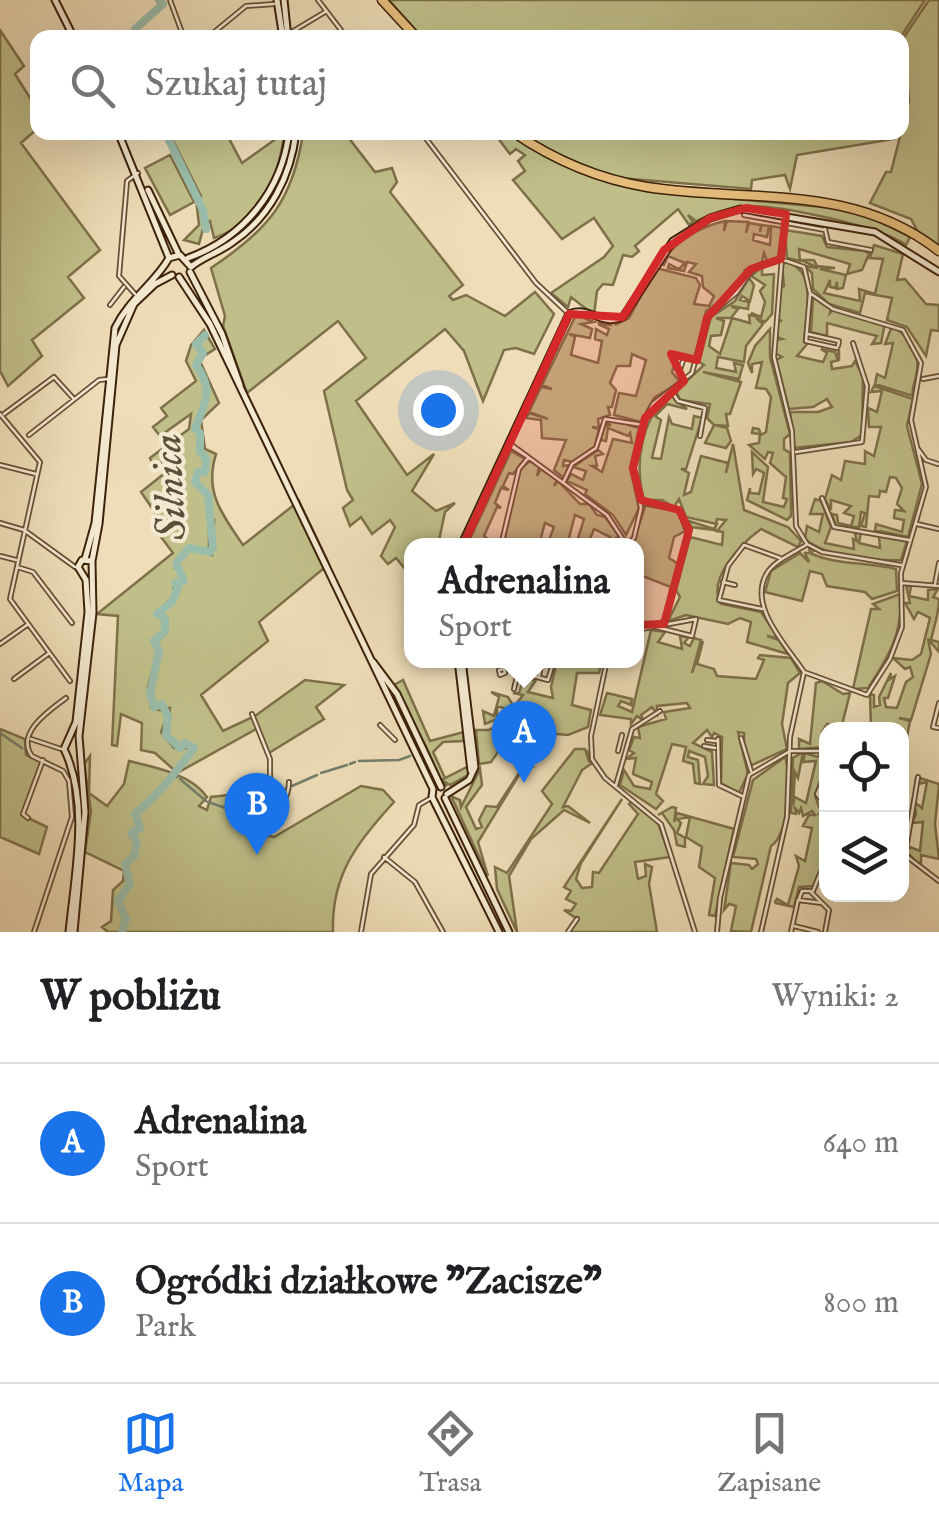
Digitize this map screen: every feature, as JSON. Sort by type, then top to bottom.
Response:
[{"type":"main road","points":[[56,0],[70,30]]},
{"type":"main road","points":[[383,0],[410,30]]},
{"type":"main road","points":[[280,1],[285,30]]},
{"type":"main road","points":[[122,140],[190,270],[244,397],[395,715],[440,793],[509,932]]},
{"type":"main road","points":[[87,575],[84,562],[100,524],[118,337],[139,298],[248,231],[269,206],[288,170],[291,140]]},
{"type":"main road","points":[[527,140],[572,166],[647,187],[834,202],[896,223],[939,251]]},
{"type":"main road","points":[[71,932],[80,807],[70,746],[92,612],[84,562],[95,524],[113,333],[135,294],[169,258],[139,176]]},
{"type":"main road","points":[[464,538],[572,312],[619,320],[634,303],[664,250],[710,218],[749,208],[892,238],[939,272]]},
{"type":"main road","points":[[169,258],[204,255]]},
{"type":"main road","points":[[165,266],[212,323]]},
{"type":"main road","points":[[365,652],[404,710],[499,932]]},
{"type":"main road","points":[[440,793],[462,781],[471,770],[461,668]]},
{"type":"main road","points":[[395,715],[404,710]]},
{"type":"main road","points":[[70,746],[80,756],[86,812],[71,932]]},
{"type":"main road","points":[[70,746],[80,756]]},
{"type":"street","points":[[170,0],[181,30]]},
{"type":"street","points":[[318,0],[341,30]]},
{"type":"street","points":[[216,30],[242,8],[280,1]]},
{"type":"street","points":[[300,30],[326,10]]},
{"type":"street","points":[[426,140],[536,283],[572,312]]},
{"type":"street","points":[[135,294],[119,276],[127,181],[139,176]]},
{"type":"street","points":[[744,215],[785,218],[774,356],[793,452],[794,517],[807,544],[832,555],[902,566]]},
{"type":"street","points":[[826,226],[828,242],[871,250]]},
{"type":"street","points":[[633,538],[642,503],[634,466],[643,425],[652,406],[684,381],[697,360],[708,316],[736,293],[752,269],[781,260],[804,267],[810,292],[806,334],[806,341],[838,348],[839,341],[806,334]]},
{"type":"street","points":[[110,305],[124,286]]},
{"type":"street","points":[[807,544],[766,573],[760,599],[804,672],[866,694],[890,660],[902,626],[902,566],[926,483],[912,414],[921,380],[917,349],[903,330],[834,308],[810,292]]},
{"type":"street","points":[[793,452],[862,442],[867,386],[853,342]]},
{"type":"street","points":[[684,381],[679,372],[684,358],[697,360]]},
{"type":"street","points":[[921,380],[939,376]]},
{"type":"street","points":[[70,681],[10,598],[38,474],[37,454],[2,414],[52,377],[59,378],[74,400]]},
{"type":"street","points":[[29,435],[100,380],[108,379]]},
{"type":"street","points":[[671,391],[678,400],[705,408],[700,436]]},
{"type":"street","points":[[564,482],[596,448],[606,419],[643,425]]},
{"type":"street","points":[[507,442],[612,519],[622,538]]},
{"type":"street","points":[[917,450],[938,464]]},
{"type":"street","points":[[503,538],[518,470],[529,457]]},
{"type":"street","points":[[0,466],[38,474]]},
{"type":"street","points":[[822,498],[834,527],[910,540]]},
{"type":"street","points":[[642,503],[678,509],[690,529],[664,624]]},
{"type":"street","points":[[684,520],[691,520]]},
{"type":"street","points":[[0,523],[24,530],[63,560],[84,562]]},
{"type":"street","points":[[915,523],[939,530]]},
{"type":"street","points":[[764,609],[721,602],[726,574],[742,546],[777,554],[782,561]]},
{"type":"street","points":[[749,553],[750,546]]},
{"type":"street","points":[[758,555],[760,549]]},
{"type":"street","points":[[0,556],[18,560]]},
{"type":"street","points":[[901,582],[937,586],[939,563]]},
{"type":"street","points":[[16,567],[32,571],[72,623]]},
{"type":"street","points":[[726,574],[736,576]]},
{"type":"street","points":[[723,582],[734,584]]},
{"type":"street","points":[[0,597],[10,598]]},
{"type":"street","points":[[644,629],[696,620],[692,636],[656,627]]},
{"type":"street","points":[[0,644],[28,624]]},
{"type":"street","points":[[14,679],[49,653]]},
{"type":"street","points":[[514,689],[519,668]]},
{"type":"street","points":[[531,668],[530,675],[538,678],[550,678],[552,668]]},
{"type":"street","points":[[538,678],[540,668]]},
{"type":"street","points":[[605,668],[590,747],[598,770],[662,826],[695,932]]},
{"type":"street","points":[[761,932],[788,817],[790,751],[804,672]]},
{"type":"street","points":[[34,932],[72,811],[68,778],[55,764],[29,754],[30,738],[36,721],[66,698]]},
{"type":"street","points":[[939,703],[933,728],[939,728]]},
{"type":"street","points":[[616,786],[634,726],[660,711]]},
{"type":"street","points":[[252,714],[270,759],[270,789]]},
{"type":"street","points":[[380,724],[394,740]]},
{"type":"street","points":[[618,750],[621,735],[629,738]]},
{"type":"street","points":[[30,738],[70,746]]},
{"type":"street","points":[[717,932],[752,772],[741,738]]},
{"type":"street","points":[[707,740],[718,740],[719,784],[729,793],[744,796]]},
{"type":"street","points":[[704,746],[717,748]]},
{"type":"street","points":[[752,772],[790,751],[819,751]]},
{"type":"street","points":[[28,818],[25,804],[43,760]]},
{"type":"street","points":[[918,777],[905,855],[939,881]]},
{"type":"street","points":[[260,823],[282,805],[290,782]]},
{"type":"street","points":[[361,932],[365,894],[382,856],[414,824],[419,806],[440,793]]},
{"type":"street","points":[[382,856],[415,882],[443,932]]},
{"type":"street","points":[[812,892],[819,878]]},
{"type":"street","points":[[791,932],[802,891],[812,892],[830,912],[826,932]]},
{"type":"street","points":[[798,900],[823,904]]},
{"type":"street","points":[[568,932],[577,919]]},
{"type":"street","points":[[792,926],[818,932]]},
{"type":"highlighted area","points":[[746,208],[786,214],[781,259],[751,269],[707,318],[697,360],[671,354],[684,381],[645,418],[633,468],[641,500],[679,510],[689,530],[664,624],[614,626],[629,554],[575,544],[556,644],[536,654],[514,649],[513,621],[454,609],[459,554],[569,314],[623,317],[664,250],[710,218]]},
{"type":"shaded area","points":[[389,0],[925,0],[905,30],[416,30]]},
{"type":"shaded area","points":[[929,0],[939,0],[939,247],[918,232],[911,219],[870,203],[886,172],[891,172],[899,140],[909,140],[909,30]]},
{"type":"shaded area","points":[[0,30],[24,66],[15,74],[30,98],[30,135],[21,143],[100,250],[68,277],[84,298],[32,340],[42,356],[8,386],[0,371]]},
{"type":"shaded area","points":[[173,140],[230,140],[242,163],[274,140],[283,140],[272,181],[255,210],[230,231],[214,238],[210,221],[205,221],[199,244],[184,240],[199,225],[196,199],[201,196]]},
{"type":"shaded area","points":[[302,140],[350,140],[375,172],[392,168],[397,182],[390,192],[463,285],[449,296],[453,300],[466,295],[505,316],[535,292],[554,314],[534,354],[516,348],[504,350],[483,401],[464,351],[445,329],[356,401],[407,475],[434,454],[412,491],[436,511],[455,503],[445,512],[439,538],[404,538],[404,568],[396,558],[388,564],[381,556],[395,527],[390,520],[372,534],[361,517],[350,526],[343,508],[353,500],[347,490],[324,391],[366,358],[338,321],[247,393],[223,326],[225,316],[211,268],[263,227],[275,212],[299,157]]},
{"type":"shaded area","points":[[499,140],[521,140],[576,170],[646,191],[856,210],[910,237],[906,245],[853,224],[748,206],[696,221],[688,215],[693,222],[689,225],[678,209],[635,246],[639,251],[632,257],[623,255],[613,285],[603,284],[597,291],[594,315],[571,297],[568,307],[551,293],[604,257],[613,246],[594,218],[562,239],[513,180],[525,171],[518,161],[525,155],[516,149],[510,154]]},
{"type":"shaded area","points":[[531,140],[888,140],[797,155],[790,189],[785,175],[752,180],[751,189],[620,178],[573,163]]},
{"type":"shaded area","points":[[170,155],[194,202],[170,215],[145,168]]},
{"type":"shaded area","points":[[725,221],[724,231],[727,221],[748,222],[746,233],[749,223],[761,225],[760,232],[762,225],[769,226],[767,237],[754,234],[753,240],[770,245],[771,226],[782,228],[778,257],[767,261],[764,253],[762,262],[745,270],[736,290],[706,311],[695,357],[678,354],[672,372],[680,382],[654,398],[641,422],[614,415],[619,393],[636,396],[646,360],[632,354],[630,366],[617,366],[610,383],[616,390],[612,407],[608,407],[610,415],[598,419],[599,428],[592,427],[599,429],[595,446],[573,462],[564,460],[563,466],[569,465],[564,478],[554,470],[566,440],[542,438],[541,420],[526,418],[529,413],[548,419],[529,412],[541,387],[552,389],[542,385],[576,315],[594,322],[581,324],[592,329],[590,338],[569,334],[575,337],[571,355],[598,363],[602,341],[595,339],[596,329],[607,335],[609,329],[598,324],[612,325],[598,323],[618,323],[615,325],[629,318],[656,268],[696,278],[700,285],[694,304],[709,306],[714,296],[703,287],[702,276],[689,272],[696,264],[687,262],[684,271],[668,268],[669,264],[679,269],[685,263],[668,256],[664,265],[660,264],[673,248],[689,236]]},
{"type":"shaded area","points":[[785,230],[822,236],[827,247],[869,254],[862,270],[847,274],[850,264],[799,249],[800,261],[787,258]]},
{"type":"shaded area","points":[[874,245],[903,254],[897,280],[905,279],[926,304],[939,305],[939,331],[931,330],[926,356],[907,327],[887,320],[892,298],[865,293],[860,313],[829,304],[813,289],[812,273],[805,266],[818,268],[801,260],[814,260],[817,266],[835,268],[820,269],[846,275],[843,288],[837,289],[837,282],[835,288],[830,287],[830,280],[824,293],[860,301],[859,289],[875,294],[883,259],[870,258]]},
{"type":"shaded area","points":[[786,262],[803,274],[808,294],[804,342],[808,343],[797,356],[823,362],[827,353],[821,349],[835,352],[837,358],[839,350],[839,360],[831,362],[832,369],[852,366],[855,361],[863,376],[862,435],[851,442],[794,448],[790,412],[818,412],[832,407],[827,399],[813,407],[789,409],[776,360],[782,357],[775,353],[776,340],[782,339],[777,337],[777,321],[782,321],[778,319],[780,288],[784,286],[782,265]]},
{"type":"shaded area","points":[[762,267],[762,275],[774,274],[772,314],[765,322],[756,318],[763,324],[746,346],[744,362],[718,357],[716,368],[736,372],[734,363],[743,365],[739,379],[703,372],[741,382],[730,414],[726,414],[728,426],[715,425],[727,428],[731,441],[726,448],[705,443],[714,425],[707,418],[710,404],[680,400],[676,391],[704,365],[699,362],[711,317],[735,301],[749,278],[754,285],[750,301],[742,296],[740,300],[749,302],[748,309],[731,306],[738,309],[731,318],[716,318],[724,321],[721,335],[711,336],[709,346],[720,354],[732,318],[750,323],[749,315],[754,316],[751,313],[761,317],[765,302],[760,291],[765,285],[751,276]]},
{"type":"shaded area","points":[[813,297],[831,309],[830,313],[833,310],[885,323],[881,343],[872,344],[877,336],[827,323],[827,336],[811,332]]},
{"type":"shaded area","points":[[892,326],[914,347],[918,367],[913,396],[875,384],[877,374],[885,378],[893,343],[885,344]]},
{"type":"shaded area","points":[[770,329],[770,357],[790,434],[784,439],[784,449],[790,453],[791,516],[787,520],[747,500],[750,488],[750,493],[759,494],[764,473],[756,469],[753,474],[752,452],[768,467],[763,502],[784,507],[787,499],[783,498],[786,477],[770,463],[773,453],[768,452],[765,459],[749,445],[759,443],[760,434],[752,433],[753,428],[759,429],[761,435],[766,432],[771,397],[766,389],[756,388],[762,362],[752,364],[752,373],[748,363],[755,346]]},
{"type":"shaded area","points":[[204,330],[215,349],[199,359],[219,403],[201,420],[205,449],[216,454],[212,480],[222,513],[243,545],[299,501],[329,564],[259,622],[268,641],[201,695],[223,731],[255,716],[305,680],[344,685],[316,707],[324,719],[269,753],[258,728],[179,772],[196,748],[185,743],[178,747],[166,733],[170,708],[154,706],[152,683],[161,651],[156,642],[166,634],[166,618],[158,614],[178,595],[176,583],[185,582],[181,571],[182,581],[173,582],[175,595],[156,614],[163,621],[163,634],[152,643],[157,652],[148,687],[151,708],[169,712],[161,732],[174,748],[192,748],[174,770],[155,753],[141,750],[142,723],[121,714],[117,746],[112,745],[118,616],[97,614],[173,553],[158,533],[165,527],[141,492],[175,465],[170,456],[154,468],[150,458],[189,429],[191,414],[160,436],[153,427],[167,416],[161,408],[196,381],[186,361],[191,345]],"holes":[[[214,522],[212,555],[190,550],[180,561],[189,548],[209,552],[209,529]]]},
{"type":"shaded area","points":[[874,386],[913,399],[907,426],[922,484],[908,537],[875,530],[876,524],[902,532],[904,520],[894,518],[895,510],[904,511],[897,504],[902,488],[896,478],[890,477],[886,492],[880,491],[879,497],[869,496],[866,527],[861,526],[865,513],[861,512],[859,527],[836,527],[832,514],[837,515],[838,523],[851,526],[854,516],[844,513],[851,506],[831,500],[831,510],[825,499],[832,475],[841,480],[845,461],[865,464],[865,451],[874,456],[881,427],[869,427],[868,408],[877,412],[882,391],[871,392]]},
{"type":"shaded area","points":[[670,395],[687,409],[667,404],[655,416],[661,420],[652,458],[661,459],[669,417],[672,424],[692,429],[694,416],[702,418],[686,469],[681,469],[689,473],[684,495],[691,492],[701,456],[728,463],[726,473],[733,444],[744,510],[788,527],[801,541],[798,547],[761,529],[728,562],[718,584],[721,604],[761,612],[779,638],[767,636],[779,640],[788,654],[747,642],[751,622],[740,618],[728,624],[686,615],[668,621],[680,597],[676,590],[690,537],[722,545],[723,532],[717,531],[726,520],[717,519],[716,524],[686,517],[679,499],[674,507],[662,500],[644,500],[640,472],[642,443],[652,416]]},
{"type":"shaded area","points":[[612,420],[639,428],[630,468],[639,508],[626,535],[613,515],[585,494],[587,490],[567,481],[571,474],[583,480],[586,471],[573,467],[598,450],[603,454],[595,456],[597,466],[592,466],[602,472],[613,439],[632,443],[630,433],[628,436],[608,428],[606,441],[601,440],[604,426],[611,425],[605,423]]},
{"type":"shaded area","points":[[511,451],[525,459],[513,474],[509,473],[503,486],[509,490],[501,488],[495,503],[501,508],[497,507],[486,538],[470,538]]},
{"type":"shaded area","points":[[530,461],[539,467],[537,476],[541,469],[557,480],[554,486],[558,481],[580,504],[589,504],[620,537],[610,538],[594,529],[590,538],[578,538],[584,519],[575,515],[569,538],[550,538],[554,527],[545,523],[541,538],[505,538],[520,469]]},
{"type":"shaded area","points":[[815,499],[821,501],[831,527],[825,543],[854,549],[855,534],[861,532],[859,543],[880,548],[879,536],[907,541],[901,560],[849,556],[813,545],[805,539],[807,526],[819,532],[823,514],[810,514]]},
{"type":"shaded area","points":[[646,504],[677,510],[687,530],[674,537],[669,558],[680,565],[663,620],[671,587],[644,577],[644,538],[635,538]]},
{"type":"shaded area","points":[[689,521],[714,529],[716,526],[715,530],[691,527]]},
{"type":"shaded area","points":[[800,553],[809,562],[805,553],[830,560],[896,569],[897,591],[872,599],[865,592],[827,586],[822,574],[810,571],[802,601],[765,592],[771,571]]},
{"type":"shaded area","points":[[906,585],[911,587],[909,596],[928,600],[928,590],[938,589],[933,597],[939,599],[939,604],[931,640],[939,642],[939,652],[928,639],[931,654],[911,720],[899,718],[910,721],[909,726],[909,722],[871,722],[870,694],[874,695],[874,707],[880,705],[879,697],[891,673],[890,679],[895,676],[888,698],[884,698],[886,707],[897,708],[906,682],[913,677],[910,667],[905,669],[893,658],[912,660],[921,654],[930,618],[918,612],[914,619],[905,603],[910,603]]},
{"type":"shaded area","points":[[900,594],[900,620],[888,655],[868,688],[853,689],[871,609],[879,609],[873,604]]},
{"type":"shaded area","points":[[651,630],[665,632],[658,642],[682,649],[680,636],[689,637],[684,643],[690,646],[694,638],[701,640],[692,673],[703,641],[697,664],[714,669],[717,676],[756,679],[764,660],[758,658],[760,655],[791,658],[800,673],[788,683],[782,724],[787,749],[752,765],[744,754],[744,733],[738,732],[748,774],[739,793],[721,783],[722,737],[714,733],[712,737],[707,730],[693,743],[712,752],[714,785],[703,784],[708,776],[705,757],[689,751],[688,757],[698,760],[700,784],[695,783],[693,764],[683,761],[686,747],[672,744],[656,794],[663,801],[656,809],[620,785],[624,770],[634,786],[650,789],[652,782],[633,774],[636,758],[626,759],[634,753],[629,750],[634,737],[640,738],[638,727],[666,719],[664,712],[690,708],[687,703],[657,706],[657,714],[652,707],[641,715],[644,721],[637,716],[631,724],[631,719],[600,715],[607,693],[632,699],[631,705],[621,701],[618,706],[632,712]]},
{"type":"shaded area","points":[[526,668],[527,680],[536,680],[528,692],[553,698],[555,668],[600,668],[599,673],[577,673],[572,705],[591,710],[588,727],[568,735],[546,733],[529,763],[532,766],[525,765],[478,842],[488,876],[451,796],[460,800],[461,807],[480,769],[482,785],[466,807],[476,829],[482,827],[479,820],[486,806],[497,807],[545,730],[520,731],[491,762],[479,764],[476,730],[489,730],[504,721],[507,709],[497,706],[497,719],[485,724],[483,711],[494,716],[499,697],[491,692],[508,697],[514,707],[523,695],[513,693],[519,693]]},
{"type":"shaded area","points":[[403,680],[430,741],[464,732],[463,741],[443,742],[433,752],[445,778],[469,766],[468,775],[450,785],[445,782],[447,786],[440,781],[444,779],[439,780],[394,685]]},
{"type":"shaded area","points":[[822,681],[843,694],[850,693],[843,722],[819,722],[819,748],[799,749],[799,739],[810,744],[816,683]]},
{"type":"shaded area","points":[[0,729],[25,739],[26,755],[41,762],[22,815],[47,827],[39,854],[0,837]]},
{"type":"shaded area","points":[[575,749],[585,749],[589,762],[587,750],[591,764],[582,770],[563,807],[568,806],[590,823],[564,810],[531,839],[509,876],[517,932],[497,889],[495,867],[507,873],[552,804],[542,791]]},
{"type":"shaded area","points":[[803,752],[798,778],[795,772],[793,805],[795,797],[806,803],[816,761],[803,762],[805,753],[819,755],[815,795],[819,807],[819,873],[815,886],[799,887],[794,907],[775,902],[777,899],[788,905],[799,866],[796,856],[805,861],[812,828],[803,826],[809,815],[815,815],[812,811],[803,816],[801,808],[799,813],[795,808],[796,814],[791,813],[793,758]]},
{"type":"shaded area","points":[[90,756],[89,793],[107,806],[124,784],[129,761],[192,783],[207,797],[199,806],[207,810],[211,797],[275,790],[279,796],[259,814],[236,821],[242,830],[274,837],[361,786],[383,790],[394,802],[349,860],[337,893],[333,932],[108,932],[102,927],[111,921],[113,890],[123,881],[124,871],[85,852],[91,811],[84,764]]},
{"type":"shaded area","points":[[785,757],[785,816],[771,846],[751,932],[731,931],[736,906],[729,904],[724,910],[731,863],[749,865],[752,869],[758,864],[756,859],[733,857],[753,780]]},
{"type":"shaded area","points":[[920,778],[939,784],[935,824],[939,859],[921,855],[921,867],[909,854],[910,847],[920,851],[923,822],[912,823],[916,814],[914,802],[922,808],[927,782],[918,784]]},
{"type":"shaded area","points":[[622,799],[581,863],[576,879],[582,888],[592,887],[593,872],[599,873],[638,814],[629,804],[632,801],[658,823],[670,857],[635,862],[638,879],[646,876],[645,864],[652,867],[649,884],[657,932],[570,932],[577,919],[564,910],[571,911],[576,904],[566,899],[571,891],[564,887]]},
{"type":"shaded area","points":[[672,807],[676,808],[674,822],[677,813],[734,829],[715,916],[709,915],[715,878],[699,867],[702,847],[686,837],[690,817],[677,819],[681,823],[677,833],[685,838],[685,847],[677,845],[674,830],[662,813],[658,815]]},
{"type":"waterway","name":"Silnica","points":[[135,30],[163,4],[159,0]]},
{"type":"waterway","name":"Silnica","points":[[169,140],[203,210],[206,229]]},
{"type":"waterway","name":"Silnica","points":[[122,932],[126,919],[118,901],[130,884],[125,864],[134,856],[137,842],[131,833],[140,828],[135,814],[160,791],[194,748],[185,743],[180,748],[166,735],[168,717],[162,704],[154,707],[150,694],[159,651],[154,641],[165,631],[165,618],[157,614],[172,602],[178,588],[175,583],[184,581],[176,563],[189,548],[210,552],[213,547],[208,495],[195,482],[198,472],[205,472],[206,458],[200,452],[200,433],[195,429],[206,390],[196,365],[203,353],[196,344],[205,335]]},
{"type":"waterway","points":[[0,733],[22,748]]},
{"type":"waterway","points":[[359,761],[410,756]]},
{"type":"waterway","points":[[350,764],[355,762]]},
{"type":"waterway","points":[[321,773],[347,765]]},
{"type":"waterway","points":[[292,786],[317,775]]},
{"type":"waterway","points":[[180,779],[206,801]]},
{"type":"waterway","points":[[244,814],[259,812],[287,788]]},
{"type":"waterway","points":[[208,802],[240,813]]},
{"type":"place","name":"Adrenalina","points":[[524,783]]},
{"type":"place","name":"Ogródki działkowe \"Zacisze\"","points":[[257,855]]}]
